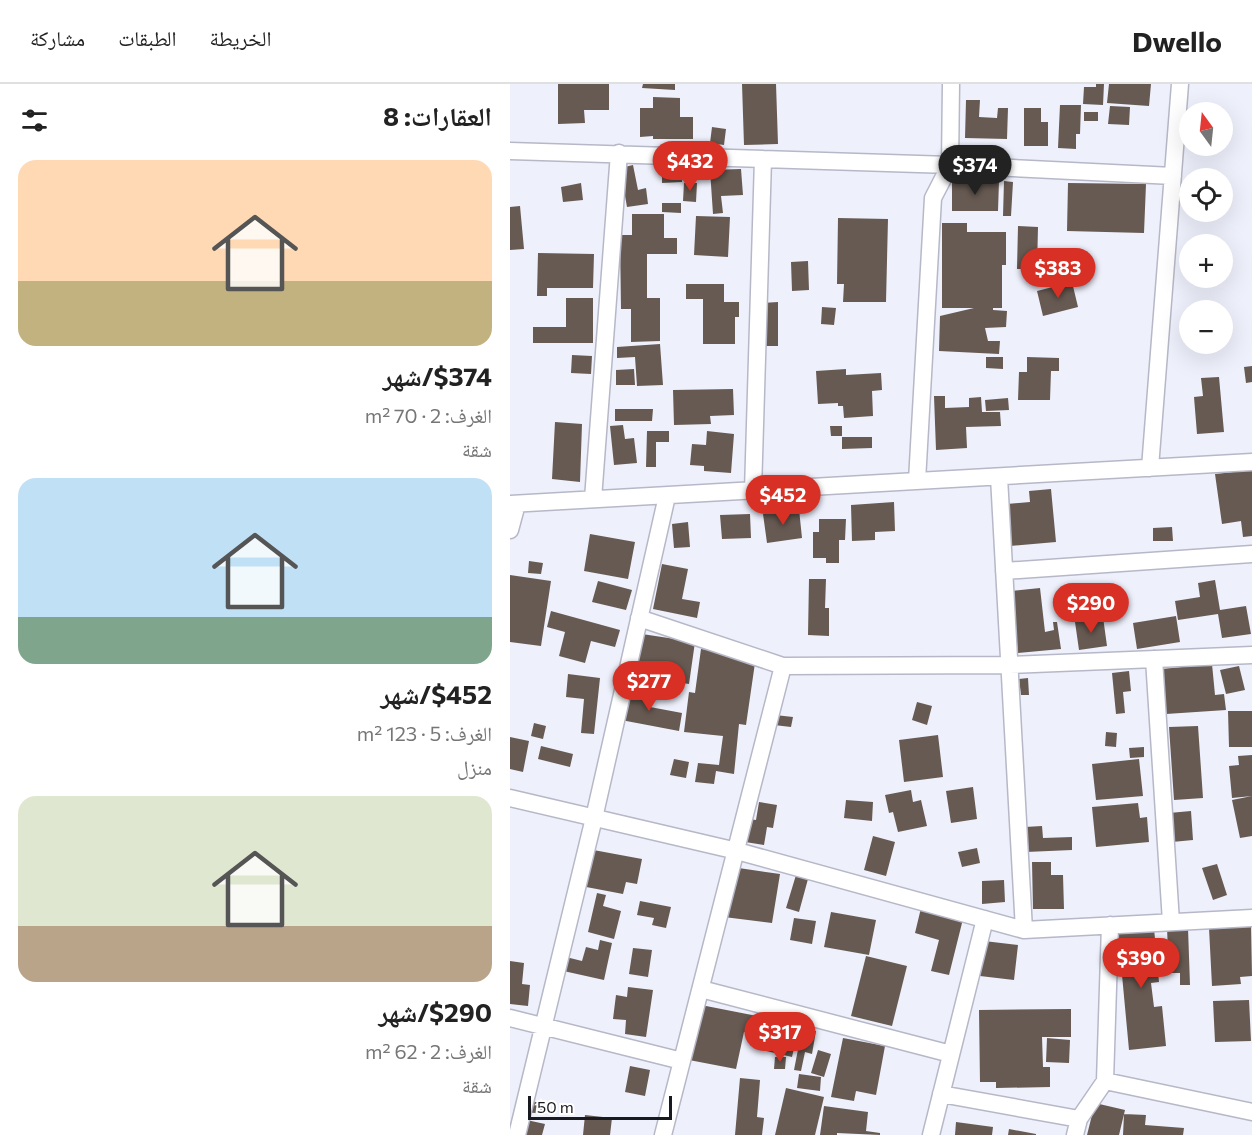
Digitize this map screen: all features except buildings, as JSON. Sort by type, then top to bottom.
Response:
[{"type":"street","points":[[917,481],[933,198],[950,165],[951,84]]},
{"type":"street","points":[[1150,468],[1180,84]]},
{"type":"street","points":[[510,151],[950,165],[1173,176]]},
{"type":"street","points":[[593,500],[619,153]]},
{"type":"street","points":[[753,491],[763,159]]},
{"type":"street","points":[[510,530],[513,504],[1252,462]]},
{"type":"street","points":[[999,477],[1024,930]]},
{"type":"street","points":[[517,1135],[594,818],[667,496]]},
{"type":"street","points":[[1004,571],[1252,554]]},
{"type":"street","points":[[639,618],[783,666],[1009,665],[1252,655]]},
{"type":"street","points":[[1154,659],[1171,922]]},
{"type":"street","points":[[667,1134],[682,1061],[783,666]]},
{"type":"street","points":[[510,798],[737,851],[1024,930],[1252,918]]},
{"type":"street","points":[[931,1135],[985,919]]},
{"type":"street","points":[[941,1094],[1077,1127],[1106,1080],[1110,925]]},
{"type":"street","points":[[701,989],[951,1054]]},
{"type":"street","points":[[510,1018],[682,1061]]},
{"type":"street","points":[[1106,1080],[1252,1112]]}]
